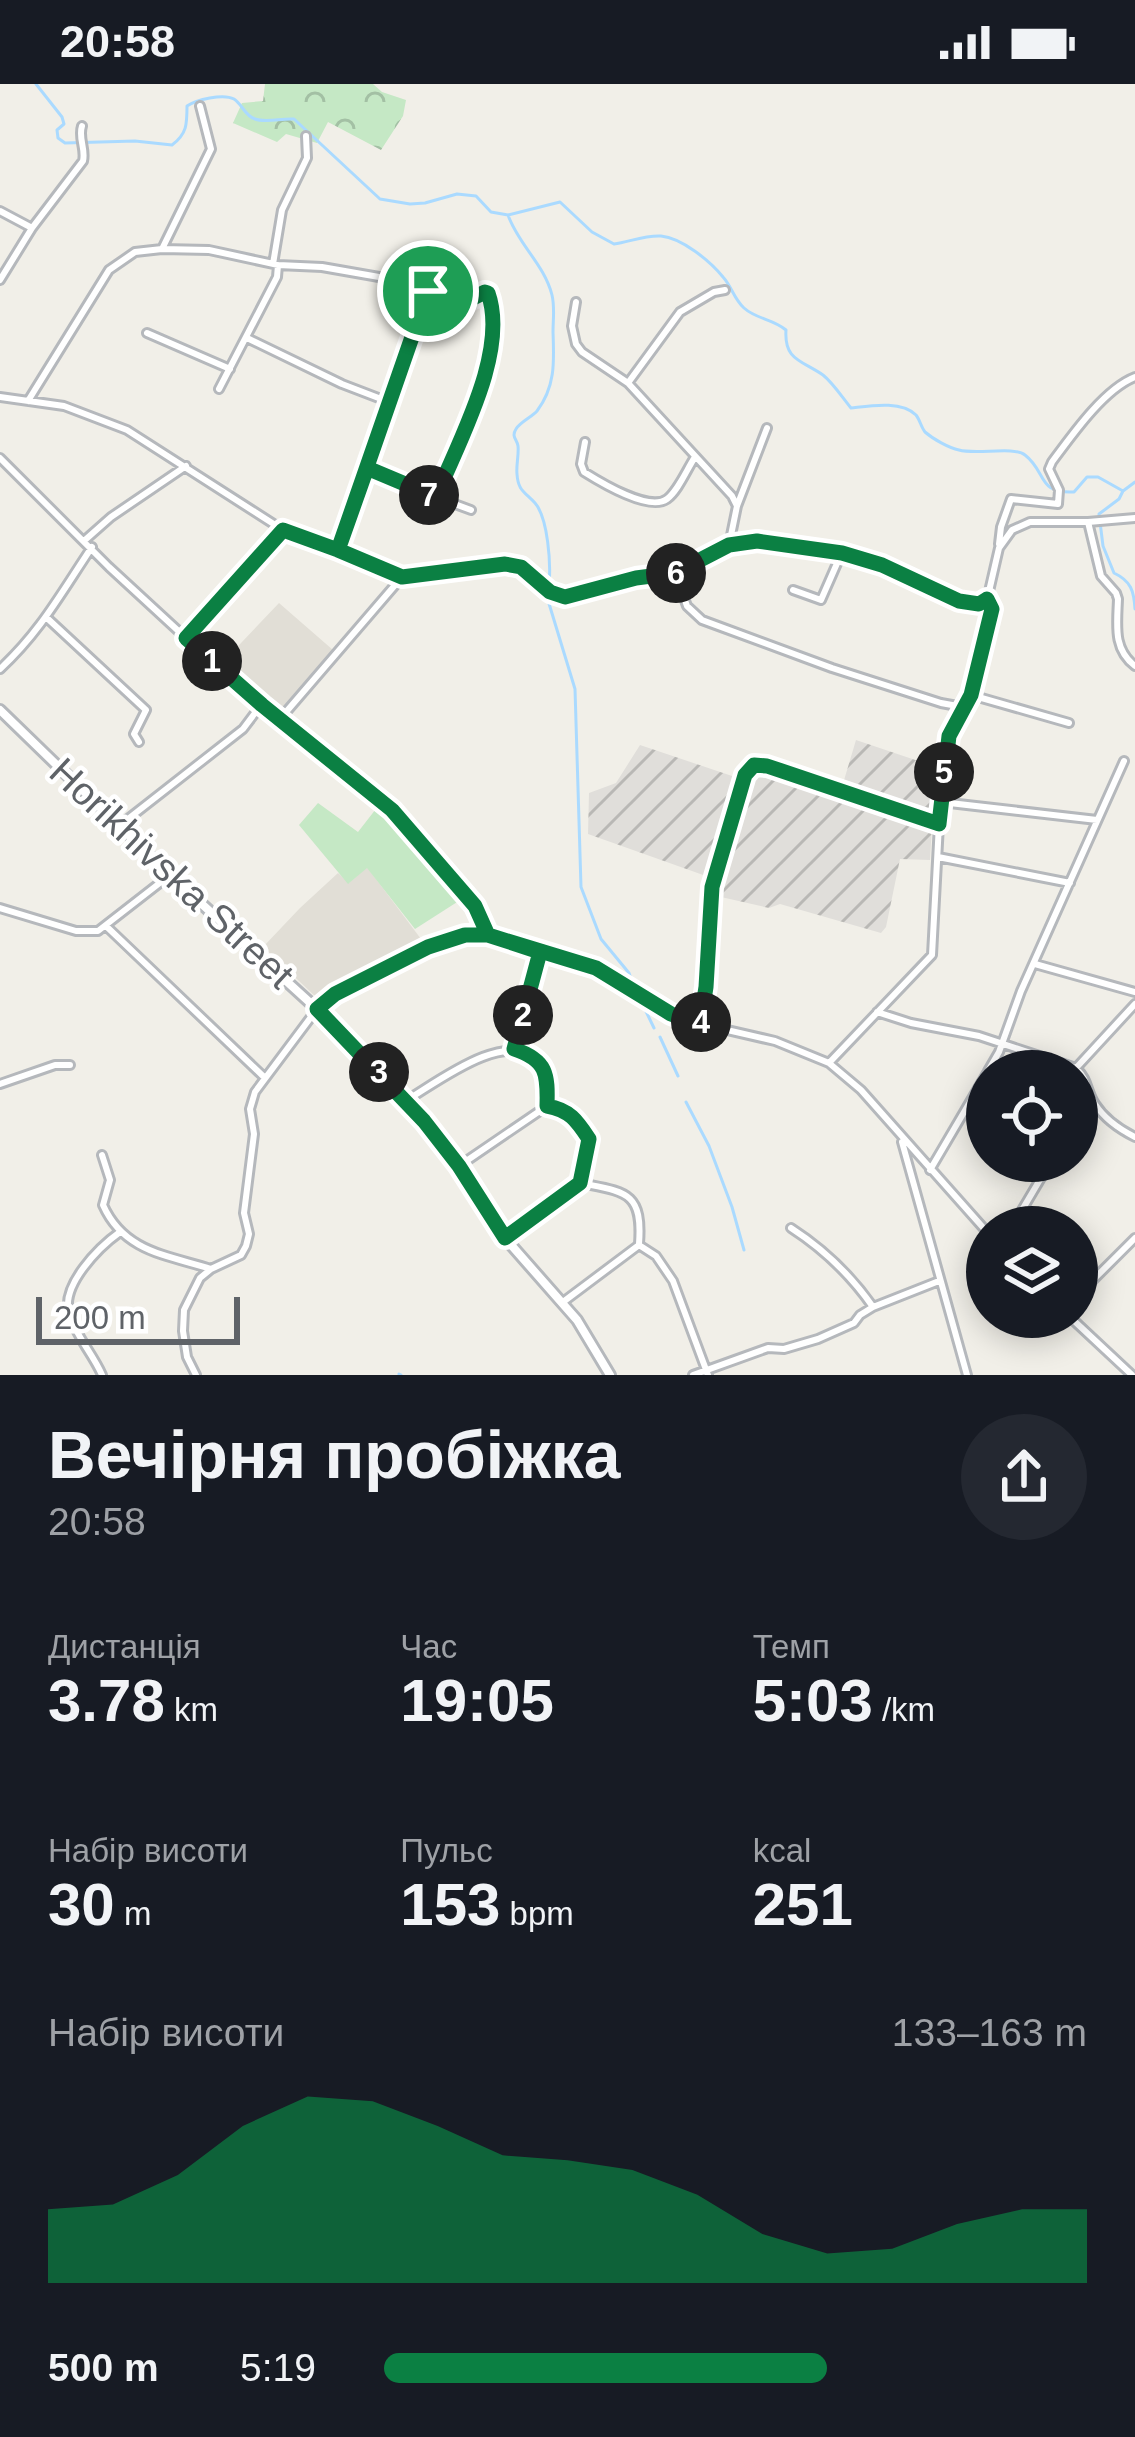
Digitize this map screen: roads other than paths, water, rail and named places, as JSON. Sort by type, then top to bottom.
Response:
[{"type":"street","points":[[162,249],[211,149],[200,106]]},
{"type":"street","points":[[0,280],[83,161],[82,126]]},
{"type":"street","points":[[219,389],[277,277],[282,210],[307,158],[307,136]]},
{"type":"street","points":[[0,211],[32,229]]},
{"type":"street","points":[[28,401],[109,270],[135,253],[209,250],[379,277],[467,301],[485,292],[494,337],[479,390],[436,497]]},
{"type":"street","points":[[628,383],[680,312],[725,290]]},
{"type":"street","points":[[338,550],[428,291]]},
{"type":"street","points":[[576,302],[572,326],[576,344],[628,383],[733,496],[736,506]]},
{"type":"street","points":[[147,333],[230,369]]},
{"type":"street","points":[[247,338],[389,402]]},
{"type":"street","points":[[829,1063],[932,955],[949,736],[971,695],[991,619],[987,599],[1001,527],[1012,499],[1058,504],[1060,494],[1049,469],[1052,462],[1090,414],[1135,377]]},
{"type":"street","points":[[0,397],[64,406],[127,430],[283,530],[402,577],[505,564],[521,567],[550,592],[565,597],[675,573],[729,545],[757,541],[842,553],[882,565],[959,601],[979,604],[987,599]]},
{"type":"street","points":[[729,545],[736,506],[767,428]]},
{"type":"street","points":[[585,442],[584,472],[656,503],[669,498],[695,458]]},
{"type":"street","points":[[0,458],[186,638],[392,810],[475,906],[488,935]]},
{"type":"street","points":[[85,540],[186,466]]},
{"type":"street","points":[[367,468],[471,510]]},
{"type":"street","points":[[998,548],[1012,530],[1030,522],[1135,518]]},
{"type":"street","points":[[1091,522],[1101,576],[1118,599],[1118,644],[1135,666]]},
{"type":"street","points":[[186,638],[283,530]]},
{"type":"street","points":[[0,669],[47,618],[92,548]]},
{"type":"street","points":[[793,590],[821,600],[842,553]]},
{"type":"street","points":[[675,573],[687,606],[703,620],[832,668],[963,707]]},
{"type":"street","points":[[280,719],[402,577]]},
{"type":"street","points":[[47,618],[146,710],[134,734],[139,742]]},
{"type":"street","points":[[971,695],[1069,723]]},
{"type":"street","points":[[118,826],[243,729],[262,705]]},
{"type":"street","name":"Horikhivska Street","points":[[0,710],[317,1009],[406,1100],[459,1166],[505,1238],[589,1336],[610,1375]]},
{"type":"street","points":[[997,1050],[1124,760]]},
{"type":"street","points":[[700,1025],[712,887],[745,775],[754,765],[939,824]]},
{"type":"street","points":[[941,802],[1097,820]]},
{"type":"street","points":[[938,856],[1070,883]]},
{"type":"street","points":[[0,908],[76,932],[98,931],[170,875]]},
{"type":"street","points":[[106,926],[264,1078]]},
{"type":"street","points":[[196,1375],[187,1357],[184,1310],[200,1278],[241,1255],[246,1246],[249,1234],[244,1213],[254,1134],[250,1109],[264,1078],[317,1009],[335,994],[428,947],[465,935],[488,935],[596,968],[671,1014],[776,1041],[829,1063],[861,1090],[966,1209]]},
{"type":"street","points":[[514,1049],[540,952]]},
{"type":"street","points":[[1035,964],[1135,992]]},
{"type":"street","points":[[1093,1050],[1135,1004]]},
{"type":"street","points":[[877,1012],[1021,1050]]},
{"type":"street","points":[[406,1100],[478,1059],[514,1049],[532,1055],[548,1076],[547,1106]]},
{"type":"street","points":[[0,1084],[55,1065],[70,1065]]},
{"type":"street","points":[[459,1166],[547,1106],[562,1108],[589,1139],[580,1183],[505,1238]]},
{"type":"street","points":[[1098,1106],[1135,1137]]},
{"type":"street","points":[[930,1170],[966,1108]]},
{"type":"street","points":[[901,1137],[967,1375]]},
{"type":"street","points":[[102,1155],[110,1180],[104,1205],[120,1232],[148,1250],[211,1268]]},
{"type":"street","points":[[580,1183],[629,1197],[639,1212],[639,1245]]},
{"type":"street","points":[[791,1228],[852,1276],[873,1307]]},
{"type":"street","points":[[102,1375],[76,1330],[68,1304],[87,1264],[102,1244],[120,1232]]},
{"type":"street","points":[[1098,1275],[1135,1238]]},
{"type":"street","points":[[563,1302],[639,1245]]},
{"type":"street","points":[[639,1245],[656,1256],[673,1281],[707,1372]]},
{"type":"street","points":[[693,1375],[768,1348],[784,1349],[818,1339],[854,1323],[873,1307],[939,1281]]},
{"type":"street","points":[[1092,1338],[1132,1375]]},
{"type":"waterway","points":[[36,84],[62,117],[64,124],[57,130],[65,143],[172,145],[185,128],[187,106],[229,97],[255,119],[294,119],[380,199],[410,204],[457,194],[476,196],[491,212],[508,215],[560,202],[592,232],[614,244],[669,238],[711,264],[744,308],[786,330],[791,353],[827,378],[851,408],[902,407],[916,415],[925,432],[951,447],[1020,452],[1048,486],[1062,492],[1074,492],[1087,477],[1098,477],[1123,491],[1135,482]]},
{"type":"waterway","points":[[508,215],[552,295],[551,382],[537,411],[514,434],[519,484],[535,503],[546,530],[549,584]]},
{"type":"waterway","points":[[1123,491],[1099,514],[1103,546],[1114,573],[1130,587],[1135,609]]},
{"type":"waterway","points":[[547,597],[575,689],[581,887],[601,939],[633,984]]},
{"type":"waterway","points":[[640,999],[654,1028]]},
{"type":"waterway","points":[[660,1037],[678,1076]]},
{"type":"waterway","points":[[686,1102],[709,1146],[744,1250]]}]
